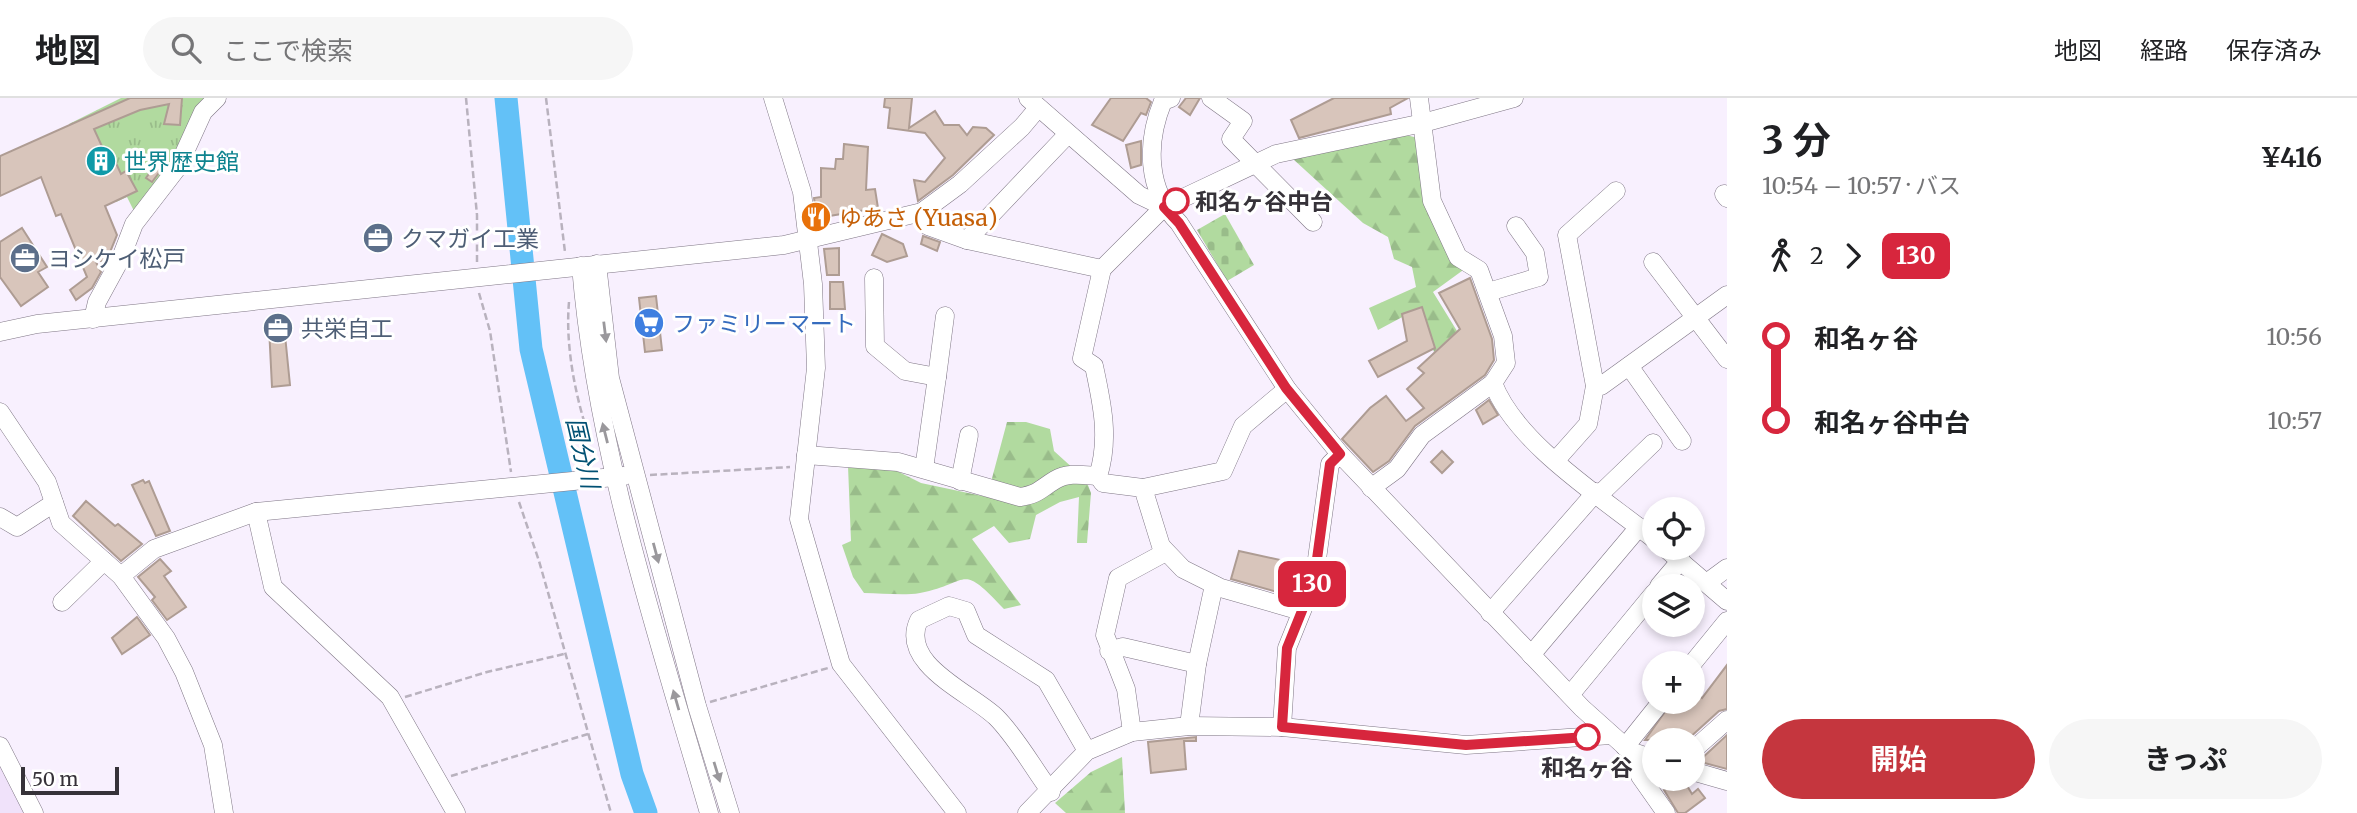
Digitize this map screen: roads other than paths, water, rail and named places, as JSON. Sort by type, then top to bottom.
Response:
[{"type":"street","points":[[93,319],[97,302],[118,265],[134,224],[178,167],[203,112],[217,98]]},
{"type":"street","points":[[773,98],[802,192],[809,237],[816,369],[799,519],[841,664],[957,813]]},
{"type":"street","points":[[1171,98],[1163,101],[1153,125],[1151,141],[1154,184],[1164,207],[1179,223],[1286,388],[1371,488],[1570,695],[1622,745],[1666,813]]},
{"type":"street","points":[[1211,98],[1243,121],[1231,139],[1251,163],[1313,222]]},
{"type":"street","points":[[1371,488],[1396,469],[1422,435],[1493,383],[1504,370],[1507,350],[1479,270],[1458,257],[1432,201],[1419,98]]},
{"type":"street","points":[[1286,388],[1243,426],[1223,471],[1143,488],[1103,483],[1098,476],[1106,439],[1100,393],[1094,366],[1082,358],[1102,269],[1164,207],[1251,163],[1276,154],[1423,123],[1477,103],[1514,98]]},
{"type":"street","points":[[0,332],[37,324],[576,264],[783,244],[922,212],[960,184],[1033,103],[1139,195],[1164,207]]},
{"type":"street","points":[[967,240],[1068,134]]},
{"type":"street","points":[[1556,460],[1588,424],[1595,386],[1567,235],[1616,191]]},
{"type":"street","points":[[922,212],[928,226],[967,240],[1102,269]]},
{"type":"street","points":[[1488,292],[1539,277],[1535,253],[1516,226]]},
{"type":"street","points":[[1653,262],[1727,359]]},
{"type":"street","points":[[576,264],[640,475],[696,706],[730,813]]},
{"type":"street","points":[[576,264],[598,407],[709,813]]},
{"type":"street","points":[[874,278],[875,346],[905,371],[937,377]]},
{"type":"street","points":[[1595,386],[1601,386],[1726,297]]},
{"type":"street","points":[[924,469],[944,316]]},
{"type":"street","points":[[1629,366],[1682,441]]},
{"type":"street","points":[[1493,383],[1500,401],[1529,439],[1642,529]]},
{"type":"street","points":[[0,412],[32,456],[61,523],[121,576],[166,638],[184,672],[214,745],[225,813]]},
{"type":"street","points":[[960,481],[969,435]]},
{"type":"street","points":[[1490,613],[1597,494],[1653,443]]},
{"type":"street","points":[[1282,727],[1287,648],[1314,581],[1330,464],[1340,454]]},
{"type":"street","points":[[805,461],[883,459],[1020,497],[1037,494],[1056,479],[1075,474],[1098,476]]},
{"type":"street","points":[[121,576],[154,549],[256,512],[640,475]]},
{"type":"street","points":[[1143,488],[1164,553],[1183,569],[1214,585],[1301,611]]},
{"type":"street","points":[[0,517],[17,527],[54,503]]},
{"type":"street","points":[[256,512],[273,587],[393,702],[456,813]]},
{"type":"street","points":[[1531,654],[1639,527]]},
{"type":"street","points":[[1132,732],[1126,689],[1105,635],[1118,578],[1164,553]]},
{"type":"street","points":[[1669,574],[1681,560],[1727,601]]},
{"type":"street","points":[[62,602],[104,561]]},
{"type":"street","points":[[1708,582],[1727,568]]},
{"type":"street","points":[[1189,726],[1197,664],[1214,585]]},
{"type":"street","points":[[1051,792],[996,718],[933,672],[915,640],[914,631],[919,620],[949,606],[966,611],[976,635],[1046,680],[1087,751]]},
{"type":"street","points":[[1570,695],[1642,608]]},
{"type":"street","points":[[1703,651],[1727,621]]},
{"type":"street","points":[[1109,650],[1123,647],[1197,664]]},
{"type":"street","points":[[1622,745],[1650,714]]},
{"type":"street","points":[[1705,739],[1727,720]]},
{"type":"street","points":[[1027,813],[1051,792],[1087,751],[1132,732],[1189,726],[1282,727],[1466,745],[1622,745],[1642,754]]},
{"type":"street","points":[[0,746],[34,813]]},
{"type":"street","points":[[1705,775],[1727,781]]},
{"type":"waterway","name":"国分川","points":[[506,98],[531,349],[632,774],[646,813]]},
{"type":"place","name":"世界歴史館","points":[[101,161]]},
{"type":"place","name":"和名ヶ谷中台","points":[[1176,201]]},
{"type":"place","name":"ゆあさ (Yuasa)","points":[[816,217]]},
{"type":"place","name":"クマガイ工業","points":[[378,238]]},
{"type":"place","name":"ヨシケイ松戸","points":[[25,258]]},
{"type":"place","name":"ファミリーマート","points":[[649,323]]},
{"type":"place","name":"共栄自工","points":[[278,328]]},
{"type":"place","name":"和名ヶ谷","points":[[1587,737]]}]
